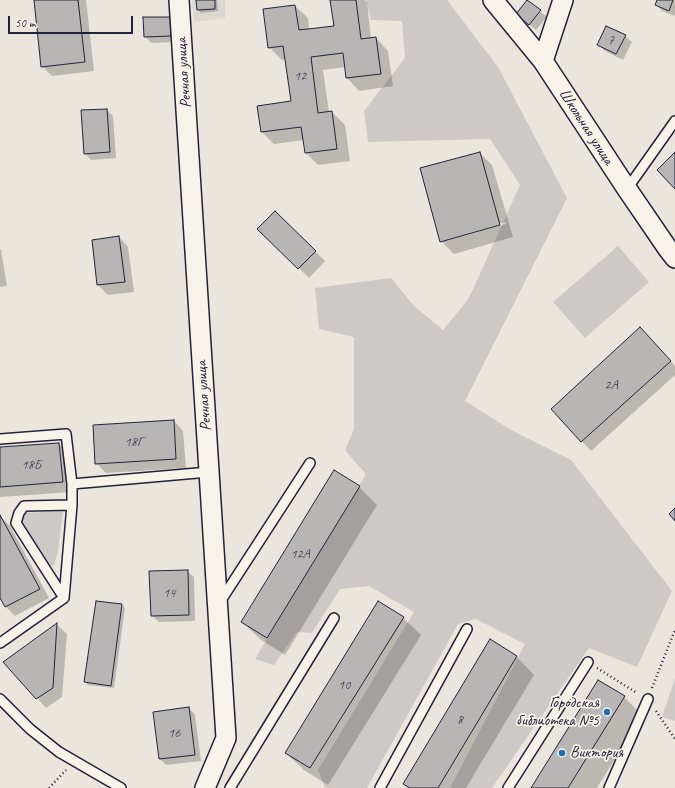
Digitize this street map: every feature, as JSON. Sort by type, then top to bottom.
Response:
[{"type":"street","name":"Речная улица","points":[[179,0],[226,738],[205,788]]},
{"type":"street","name":"Школьная улица","points":[[493,0],[543,61],[627,189],[675,258]]},
{"type":"street","points":[[543,61],[563,0]]},
{"type":"lane","points":[[627,189],[675,121]]},
{"type":"lane","points":[[0,439],[66,434],[72,484],[72,505],[64,598],[0,643]]},
{"type":"lane","points":[[217,606],[310,463]]},
{"type":"lane","points":[[72,484],[209,472]]},
{"type":"lane","points":[[64,598],[16,523],[19,513],[24,506],[72,505]]},
{"type":"lane","points":[[230,788],[334,618]]},
{"type":"lane","points":[[380,788],[467,629]]},
{"type":"lane","points":[[508,788],[588,662]]},
{"type":"lane","points":[[0,699],[30,728],[59,752],[121,788]]},
{"type":"lane","points":[[609,788],[648,699]]},
{"type":"path","points":[[648,699],[675,630]]},
{"type":"path","points":[[588,662],[648,699],[675,739]]},
{"type":"path","points":[[48,788],[75,761]]},
{"type":"shaded area","points":[[192,0],[225,0],[225,18],[194,22]]},
{"type":"shaded area","points":[[366,0],[447,0],[498,67],[567,198],[465,401],[513,431],[571,460],[672,591],[637,667],[589,648],[492,788],[450,788],[525,644],[476,619],[458,624],[367,788],[325,788],[318,770],[414,612],[369,586],[340,589],[312,633],[297,632],[274,665],[255,659],[366,474],[345,450],[354,429],[354,337],[319,329],[315,288],[391,278],[414,306],[443,330],[469,298],[520,185],[490,139],[368,142],[364,111],[405,58],[402,21],[371,20]]},
{"type":"shaded area","points":[[618,246],[649,282],[585,338],[553,302]]},
{"type":"shaded area","points":[[63,511],[58,551],[54,565],[48,567],[23,526],[22,513]]},
{"type":"shaded area","points":[[675,678],[675,721],[662,717]]},
{"type":"building","points":[[34,0],[78,0],[85,62],[41,67]]},
{"type":"building","points":[[196,0],[215,0],[215,9],[197,10]]},
{"type":"building","points":[[330,0],[356,0],[361,39],[376,37],[381,74],[346,78],[343,53],[311,57],[318,113],[332,111],[337,149],[305,153],[301,127],[261,132],[257,106],[291,101],[283,46],[268,48],[263,9],[295,5],[299,30],[334,26]]},
{"type":"building","points":[[527,0],[541,10],[529,25],[516,14]]},
{"type":"building","points":[[657,0],[673,0],[669,11],[655,5]]},
{"type":"building","points":[[143,17],[170,17],[171,36],[144,37]]},
{"type":"building","points":[[606,26],[626,35],[616,54],[597,45]]},
{"type":"building","points":[[107,109],[110,152],[84,154],[81,110]]},
{"type":"building","points":[[480,152],[500,225],[440,242],[420,168]]},
{"type":"building","points":[[675,152],[675,189],[657,170]]},
{"type":"building","points":[[275,211],[316,251],[298,269],[257,229]]},
{"type":"building","points":[[119,236],[125,282],[97,285],[92,240]]},
{"type":"building","points":[[640,327],[671,361],[581,442],[551,409]]},
{"type":"building","points":[[174,420],[176,459],[95,464],[93,425]]},
{"type":"building","points":[[59,443],[63,482],[0,487],[0,447]]},
{"type":"building","points":[[334,470],[360,486],[267,638],[241,622]]},
{"type":"building","points":[[675,508],[675,521],[669,514]]},
{"type":"building","points":[[0,515],[40,589],[5,607],[0,598]]},
{"type":"building","points":[[188,570],[189,615],[151,616],[149,571]]},
{"type":"building","points":[[96,601],[122,604],[111,686],[84,682]]},
{"type":"building","points":[[378,601],[404,617],[310,768],[285,753]]},
{"type":"building","points":[[57,623],[53,688],[36,699],[3,662]]},
{"type":"building","points":[[490,639],[517,656],[438,788],[410,788],[403,784]]},
{"type":"building","points":[[598,680],[625,696],[568,788],[531,788]]},
{"type":"building","points":[[189,707],[195,755],[159,759],[153,712]]},
{"type":"place","name":"Городская библиотека №5","points":[[607,712]]},
{"type":"place","name":"Виктория","points":[[562,753]]}]
